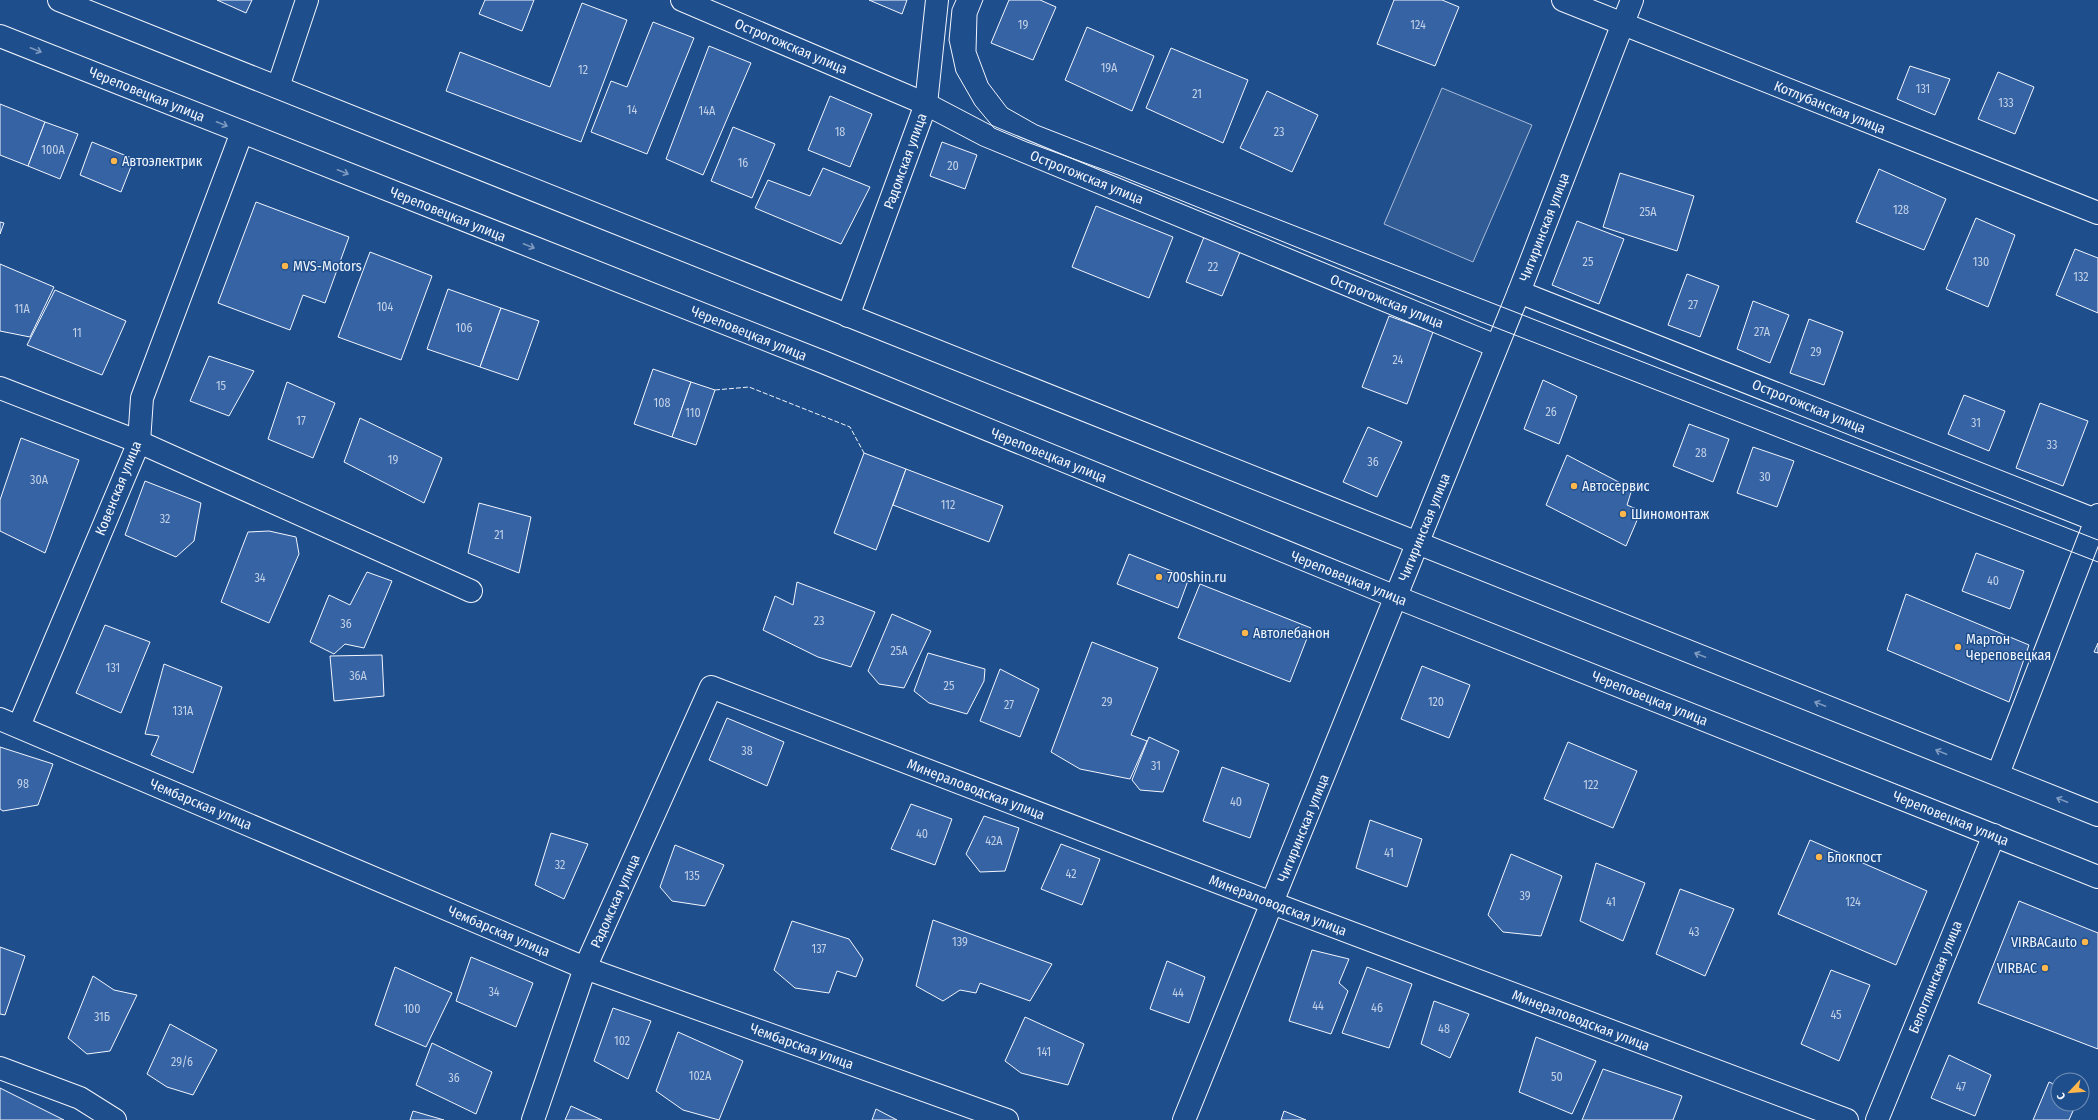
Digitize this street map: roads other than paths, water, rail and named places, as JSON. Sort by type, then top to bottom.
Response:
[{"type":"main road","points":[[59,0],[2098,815]]},
{"type":"main road","points":[[278,87],[307,0]]},
{"type":"main road","name":"Острогожская улица","points":[[682,0],[926,104],[985,135],[1496,346]]},
{"type":"main road","name":"Радомская улица","points":[[848,316],[926,104],[937,0]]},
{"type":"main road","name":"Котлубанская улица","points":[[1563,0],[2098,213]]},
{"type":"main road","name":"Чигиринская улица","points":[[1184,1120],[1519,292],[1632,0]]},
{"type":"main road","name":"Череповецкая улица","points":[[0,36],[823,362],[1396,597],[2098,877]]},
{"type":"main road","name":"Ковенская улица","points":[[10,722],[139,442],[142,398],[242,132]]},
{"type":"main road","name":"Острогожская улица","points":[[1519,292],[2097,519]]},
{"type":"main road","points":[[0,388],[139,442],[471,591]]},
{"type":"main road","points":[[1998,774],[2097,519]]},
{"type":"main road","name":"Радомская улица","points":[[533,1120],[585,968],[711,687]]},
{"type":"main road","name":"Минераловодская улица","points":[[711,687],[1272,903],[1847,1120]]},
{"type":"main road","name":"Чембарская улица","points":[[10,722],[585,968],[1007,1120]]},
{"type":"main road","name":"Белоглинская улица","points":[[1877,1120],[1994,835]]},
{"type":"main road","points":[[0,1068],[80,1098],[115,1120]]},
{"type":"tram line","points":[[956,0],[952,9],[949,40],[956,72],[975,105],[994,128],[1027,142],[1118,175],[1479,321],[2098,562]]},
{"type":"tram line","points":[[983,0],[977,15],[976,51],[988,83],[1007,108],[1037,125],[2098,540]]},
{"type":"place","name":"Автоэлектрик","points":[[114,161]]},
{"type":"place","name":"MVS-Motors","points":[[285,266]]},
{"type":"place","name":"Автосервис","points":[[1574,486]]},
{"type":"place","name":"Шиномонтаж","points":[[1623,514]]},
{"type":"place","name":"700shin.ru","points":[[1159,577]]},
{"type":"place","name":"Автолебанон","points":[[1245,633]]},
{"type":"place","name":"Мартон Череповецкая","points":[[1958,647]]},
{"type":"place","name":"Блокпост","points":[[1819,857]]},
{"type":"place","name":"VIRBACauto","points":[[2085,942]]},
{"type":"place","name":"VIRBAC","points":[[2045,968]]}]
